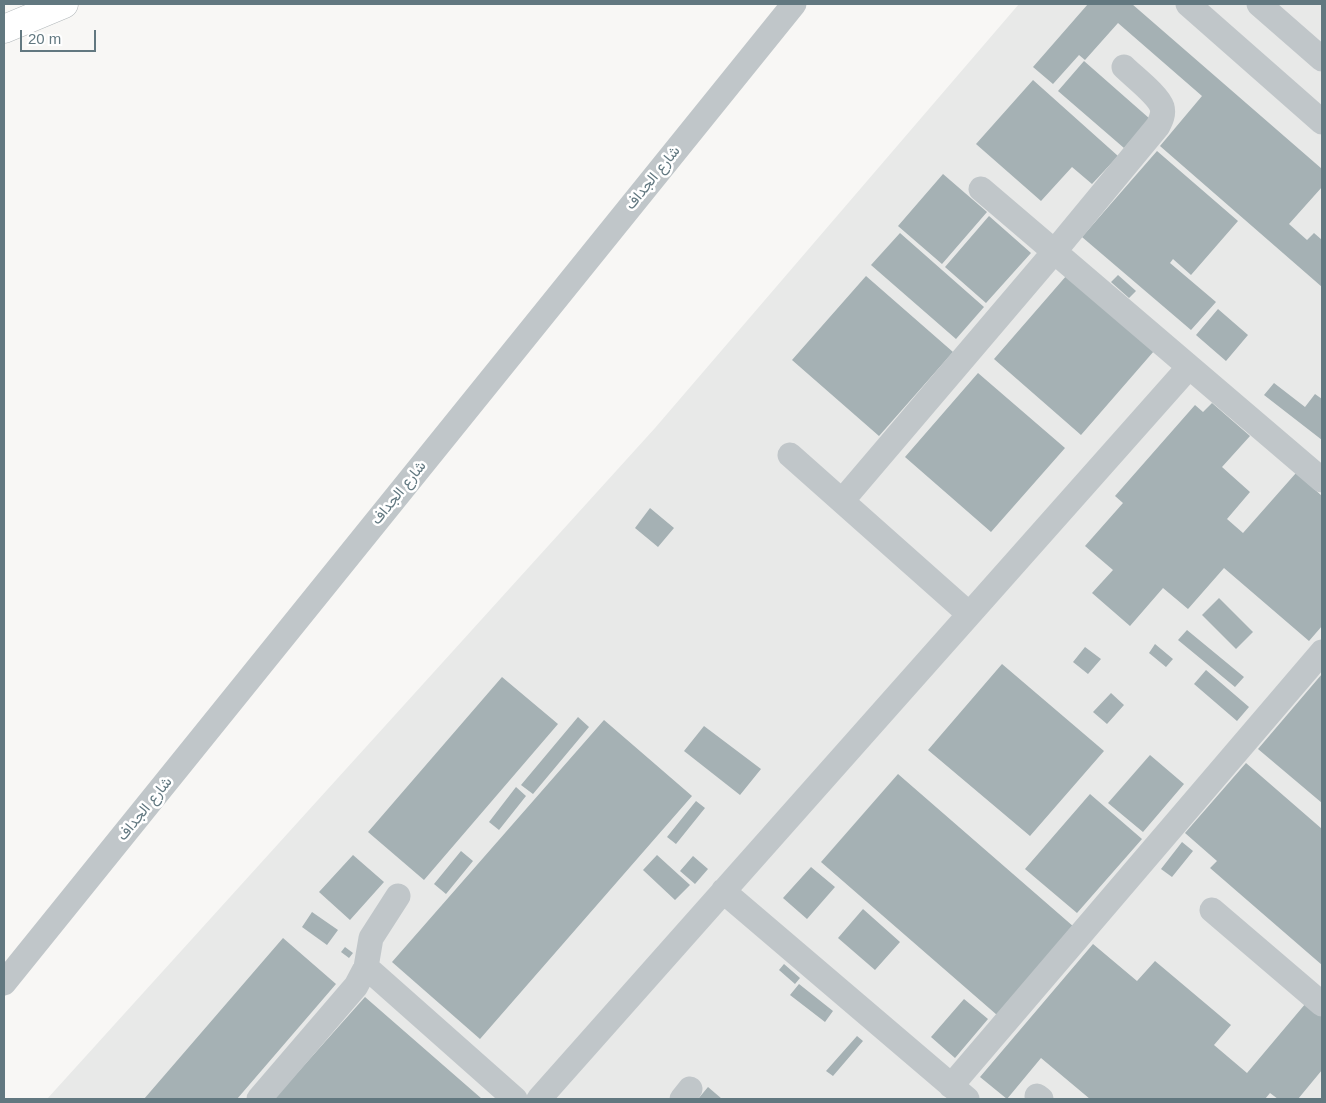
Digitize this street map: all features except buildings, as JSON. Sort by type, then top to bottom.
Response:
[{"type":"highway","points":[[4,29],[64,4]]},
{"type":"street","name":"شارع الجداف","points":[[4,983],[794,4]]},
{"type":"street","points":[[1188,4],[1322,122]]},
{"type":"street","points":[[1259,4],[1322,59]]},
{"type":"street","points":[[842,501],[1054,252],[1158,126],[1162,118],[1162,108],[1159,100],[1124,67]]},
{"type":"street","points":[[981,188],[1322,480]]},
{"type":"street","points":[[539,1099],[1189,367]]},
{"type":"street","points":[[790,455],[969,614]]},
{"type":"street","points":[[723,891],[959,1093],[1322,652]]},
{"type":"street","points":[[258,1099],[356,986],[366,968],[371,938],[398,896]]},
{"type":"street","points":[[1212,910],[1322,1004]]},
{"type":"street","points":[[366,968],[516,1099]]},
{"type":"shaded area","points":[[1019,4],[1322,4],[1322,1099],[47,1099],[655,428]]}]
